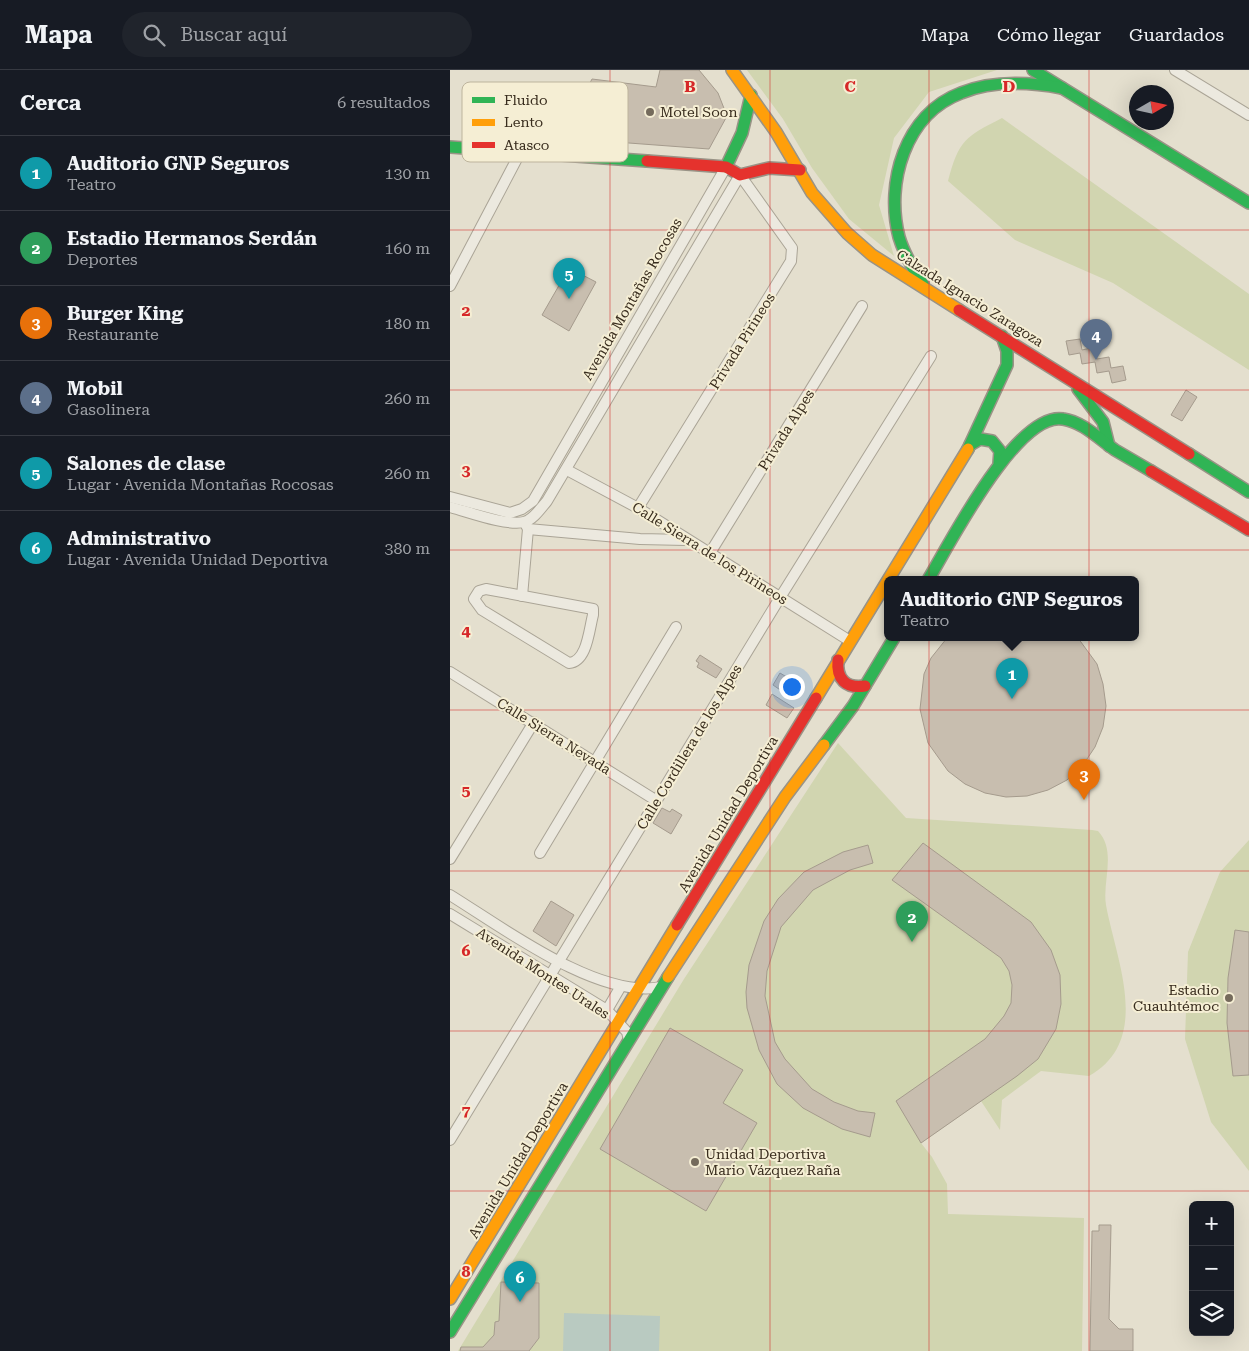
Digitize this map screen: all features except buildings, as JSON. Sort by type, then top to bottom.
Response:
[{"type":"street","name":"Calzada Ignacio Zaragoza","points":[[732,70],[751,94],[800,170],[812,193],[847,233],[872,255],[1249,492]]},
{"type":"street","points":[[1033,70],[1249,203]]},
{"type":"street","points":[[1175,70],[1249,115]]},
{"type":"street","points":[[931,293],[917,276],[906,256],[898,235],[894,213],[894,197],[899,168],[904,153],[918,127],[950,98],[965,92],[1023,83],[1062,88]]},
{"type":"street","name":"Avenida Montañas Rocosas","points":[[522,509],[533,501],[726,167],[744,125],[751,94]]},
{"type":"street","points":[[628,160],[726,167],[740,174]]},
{"type":"street","points":[[450,286],[516,162]]},
{"type":"street","points":[[526,525],[547,501],[567,470],[740,174],[754,168],[769,166],[800,170]]},
{"type":"street","name":"Privada Pirineos","points":[[638,508],[791,261],[792,248],[740,174]]},
{"type":"street","name":"Privada Alpes","points":[[710,553],[862,306]]},
{"type":"street","name":"Avenida Unidad Deportiva","points":[[889,576],[970,445],[1007,365],[1007,351],[1002,336]]},
{"type":"street","name":"Calle Cordillera de los Alpes","points":[[450,1140],[781,596],[931,356]]},
{"type":"street","points":[[1064,375],[1088,401],[1103,422],[1109,446]]},
{"type":"street","points":[[930,576],[998,463],[1016,442],[1054,418],[1077,423],[1109,446],[1249,530]]},
{"type":"street","points":[[1077,423],[1136,421]]},
{"type":"street","points":[[970,445],[980,439],[992,441],[1000,451],[998,463]]},
{"type":"street","name":"Calle Sierra de los Pirineos","points":[[567,470],[638,508],[850,640]]},
{"type":"street","points":[[450,497],[510,513],[522,509],[526,525],[522,596]]},
{"type":"street","points":[[450,507],[526,525],[640,539],[688,540]]},
{"type":"street","name":"Avenida Unidad Deportiva","points":[[450,1299],[523,1182],[884,585]]},
{"type":"street","points":[[486,589],[522,596],[593,609],[591,624],[578,660],[569,663],[482,610],[474,599],[478,591],[486,589]]},
{"type":"street","points":[[540,853],[676,627]]},
{"type":"street","points":[[450,1330],[661,987],[785,797],[853,706],[892,641]]},
{"type":"street","points":[[838,660],[838,676],[842,683],[857,688],[865,686]]},
{"type":"street","name":"Calle Sierra Nevada","points":[[450,672],[534,722],[657,801]]},
{"type":"street","points":[[450,859],[534,722]]},
{"type":"street","name":"Avenida Montes Urales","points":[[450,895],[558,962],[621,986],[640,988],[661,987]]},
{"type":"street","name":"Avenida Montes Urales","points":[[450,914],[607,1010],[618,1022],[629,1040]]},
{"type":"street","points":[[607,1010],[621,986]]},
{"type":"green space","points":[[747,70],[997,70],[929,92],[894,138],[879,205],[894,256],[849,219],[812,168],[783,119]]},
{"type":"green space","points":[[1002,118],[1249,294],[1249,370],[1113,283],[1015,240],[948,181],[956,157],[965,141]]},
{"type":"green space","points":[[838,743],[906,818],[1092,830],[1098,831],[1104,839],[1108,857],[1106,905],[1122,974],[1125,998],[1125,1021],[1120,1042],[1109,1061],[1089,1076],[1041,1071],[1002,1100],[1000,1130],[981,1101],[921,1143],[932,1157],[947,1184],[948,1214],[1084,1218],[1082,1351],[458,1351],[684,979]]},
{"type":"green space","points":[[1249,840],[1249,1171],[1211,1122],[1185,1039],[1188,952],[1220,872]]},
{"type":"shaded area","points":[[564,1313],[660,1316],[659,1351],[563,1351]]},
{"type":"traffic: fast","points":[[1033,70],[1249,203]]},
{"type":"traffic: fast","points":[[923,284],[903,249],[895,216],[898,173],[904,153],[913,134],[926,117],[942,103],[973,89],[1011,83],[1037,84],[1062,88]]},
{"type":"traffic: fast","points":[[726,167],[742,133],[751,95]]},
{"type":"traffic: fast","points":[[450,147],[462,148]]},
{"type":"traffic: fast","points":[[628,160],[647,161]]},
{"type":"traffic: fast","points":[[968,449],[1007,365],[1007,351],[1002,336]]},
{"type":"traffic: fast","points":[[1078,389],[1103,422],[1109,446]]},
{"type":"traffic: fast","points":[[930,576],[986,483],[1025,436],[1045,422],[1063,419],[1077,424],[1115,450],[1151,471]]},
{"type":"traffic: fast","points":[[970,445],[980,439],[992,441],[1000,451],[999,463]]},
{"type":"traffic: fast","points":[[1189,454],[1249,492]]},
{"type":"traffic: fast","points":[[824,745],[853,706],[892,641]]},
{"type":"traffic: fast","points":[[450,1332],[668,977]]},
{"type":"traffic: slow","points":[[732,70],[776,132],[812,193],[847,233],[872,255],[959,310]]},
{"type":"traffic: slow","points":[[890,576],[968,449]]},
{"type":"traffic: slow","points":[[816,698],[884,587]]},
{"type":"traffic: slow","points":[[668,977],[785,797],[824,745]]},
{"type":"traffic: slow","points":[[450,1299],[677,925]]},
{"type":"traffic: jam","points":[[647,161],[726,167],[740,175],[769,168],[800,170]]},
{"type":"traffic: jam","points":[[959,310],[1189,454]]},
{"type":"traffic: jam","points":[[1151,471],[1249,530]]},
{"type":"traffic: jam","points":[[838,660],[839,672],[844,681],[852,686],[865,686]]},
{"type":"traffic: jam","points":[[677,925],[816,698]]},
{"type":"place","name":"Motel Soon","points":[[650,112]]},
{"type":"place","name":"Salones de clase","points":[[569,299]]},
{"type":"place","name":"Mobil","points":[[1096,360]]},
{"type":"place","name":"Auditorio GNP Seguros","points":[[1012,699]]},
{"type":"place","name":"Burger King","points":[[1084,800]]},
{"type":"place","name":"Estadio Hermanos Serdán","points":[[912,942]]},
{"type":"place","name":"Estadio Cuauhtémoc","points":[[1229,998]]},
{"type":"place","name":"Unidad Deportiva Mario Vázquez Raña","points":[[695,1162]]},
{"type":"place","name":"Administrativo","points":[[520,1302]]}]
